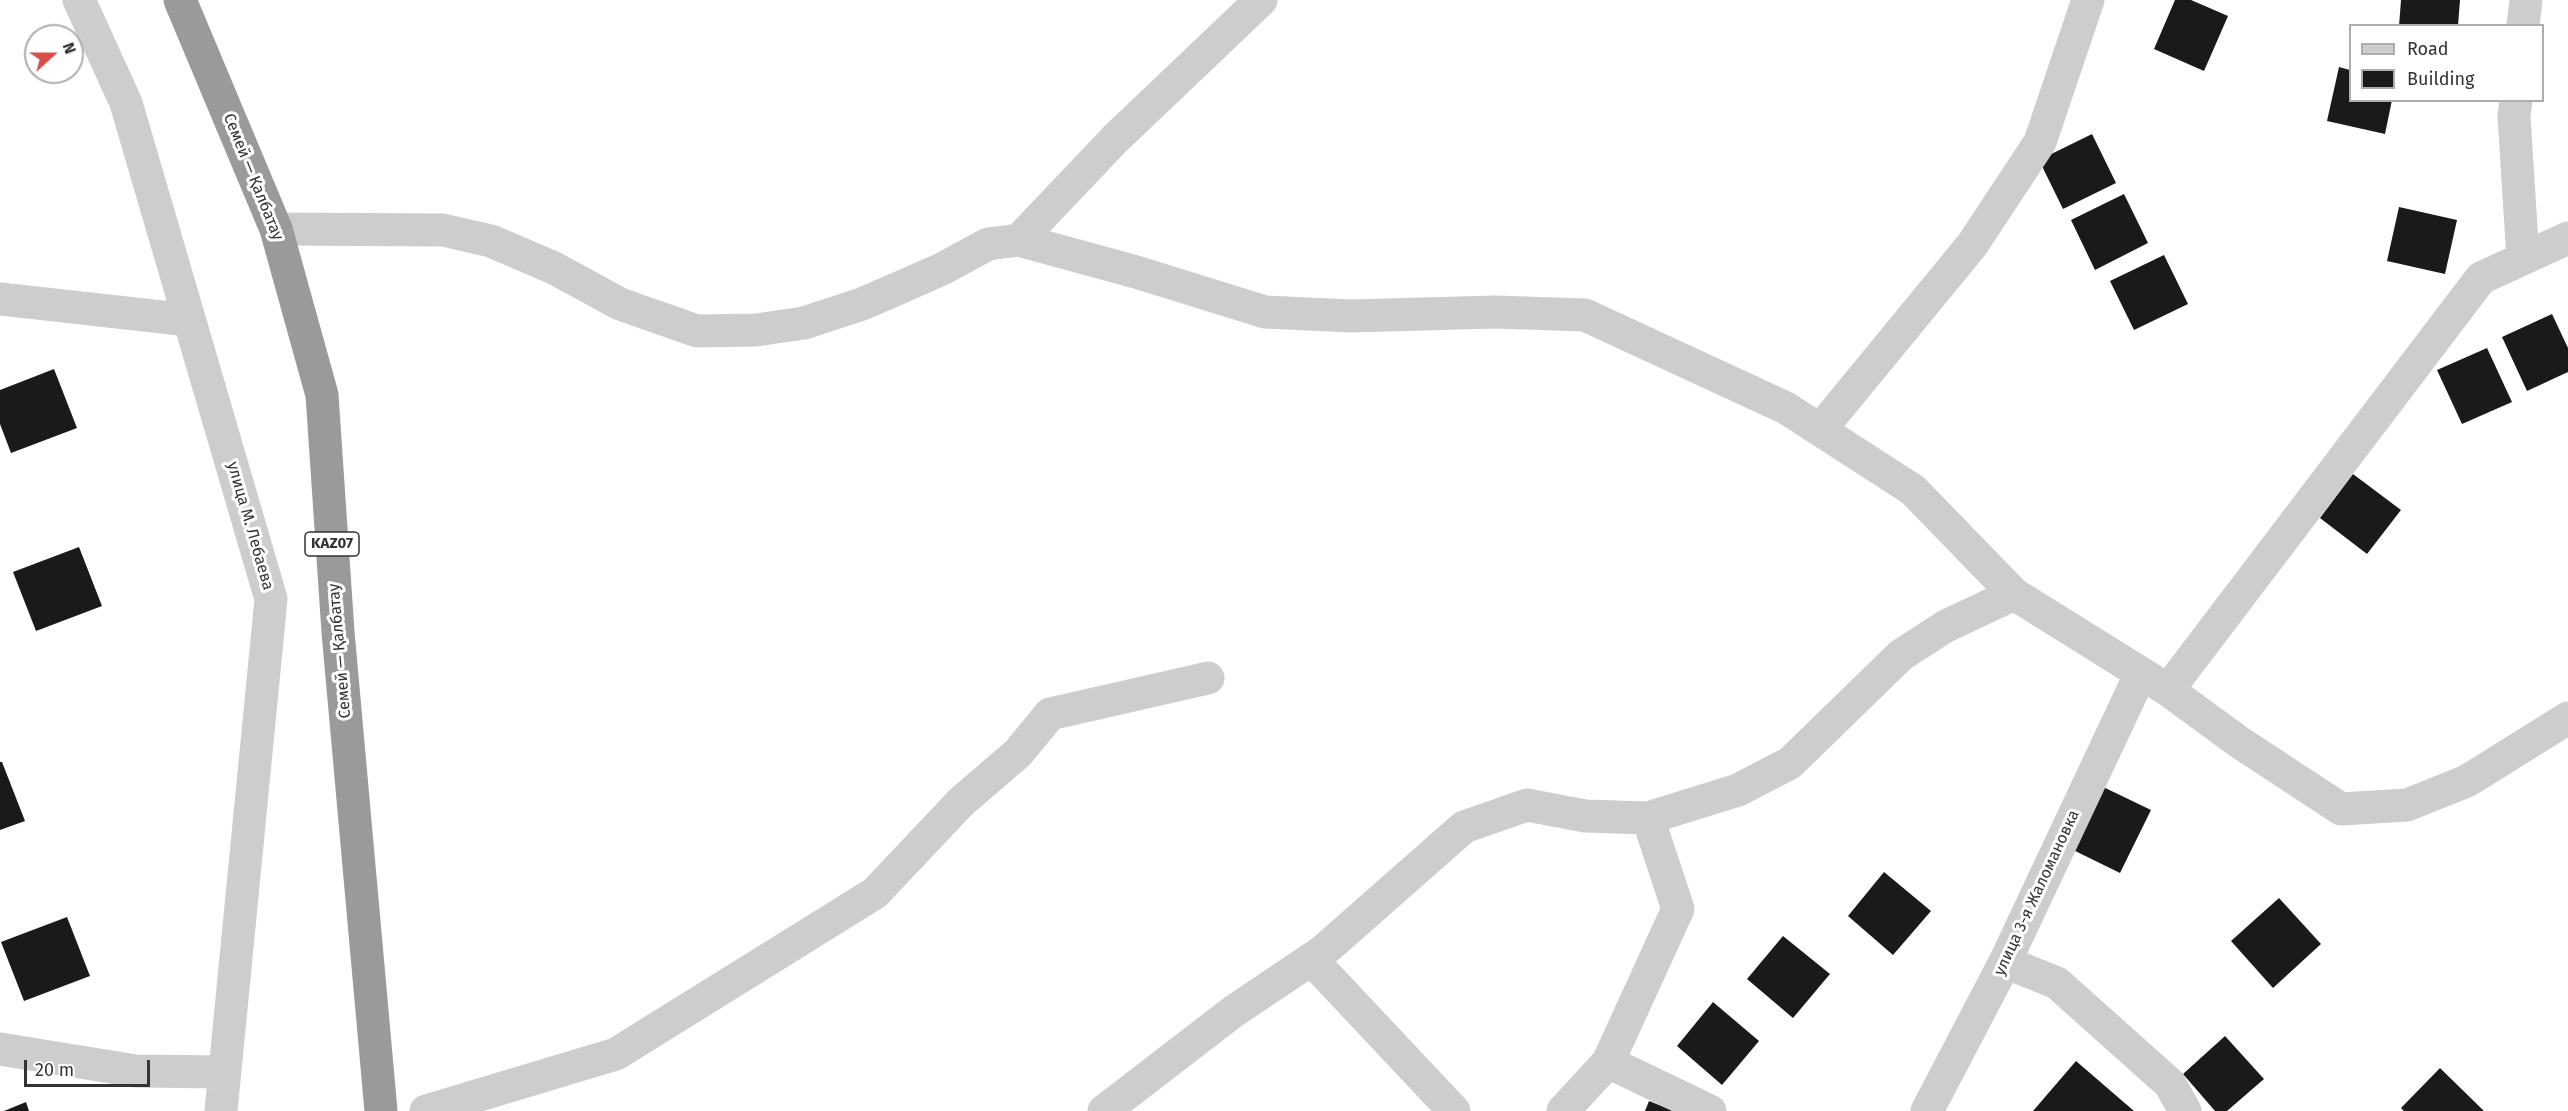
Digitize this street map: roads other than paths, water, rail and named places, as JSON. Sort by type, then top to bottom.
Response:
[{"type":"highway","name":"Семей — Қалбатау","points":[[180,0],[276,229],[322,395],[338,632],[381,1111]]},
{"type":"street","name":"улица М. Лебаева","points":[[79,0],[126,104],[271,599],[221,1111]]},
{"type":"street","points":[[1019,240],[1115,139],[1261,0]]},
{"type":"street","points":[[1820,430],[1972,245],[2040,142],[2088,0]]},
{"type":"street","points":[[2523,24],[2526,0]]},
{"type":"street","points":[[2516,102],[2514,116],[2523,259]]},
{"type":"street","points":[[276,229],[443,230],[491,241],[554,268],[620,304],[698,331],[756,330],[804,323],[890,292],[942,269],[988,244],[1019,240],[1136,272],[1265,312],[1351,316],[1495,312],[1585,315],[1786,408],[1913,490],[2014,594],[2168,690],[2240,742],[2341,809],[2407,805],[2467,781],[2568,718]]},
{"type":"street","points":[[2168,690],[2481,278],[2568,238]]},
{"type":"street","points":[[0,299],[189,320]]},
{"type":"street","points":[[1104,1111],[1234,1011],[1311,959],[1464,827],[1527,805],[1585,816],[1648,818],[1738,790],[1790,763],[1901,655],[1946,626],[2014,594]]},
{"type":"street","name":"улица 3-я Жаломановка","points":[[1928,1111],[2005,962],[2141,673]]},
{"type":"street","points":[[426,1111],[616,1054],[875,893],[961,802],[1018,753],[1050,714],[1208,678]]},
{"type":"street","points":[[1563,1111],[1608,1062],[1678,909],[1648,818]]},
{"type":"street","points":[[1311,959],[1454,1111]]},
{"type":"street","points":[[2005,962],[2057,983],[2170,1084],[2185,1111]]},
{"type":"street","points":[[0,1049],[136,1071],[225,1072]]},
{"type":"street","points":[[1608,1062],[1710,1111]]}]
